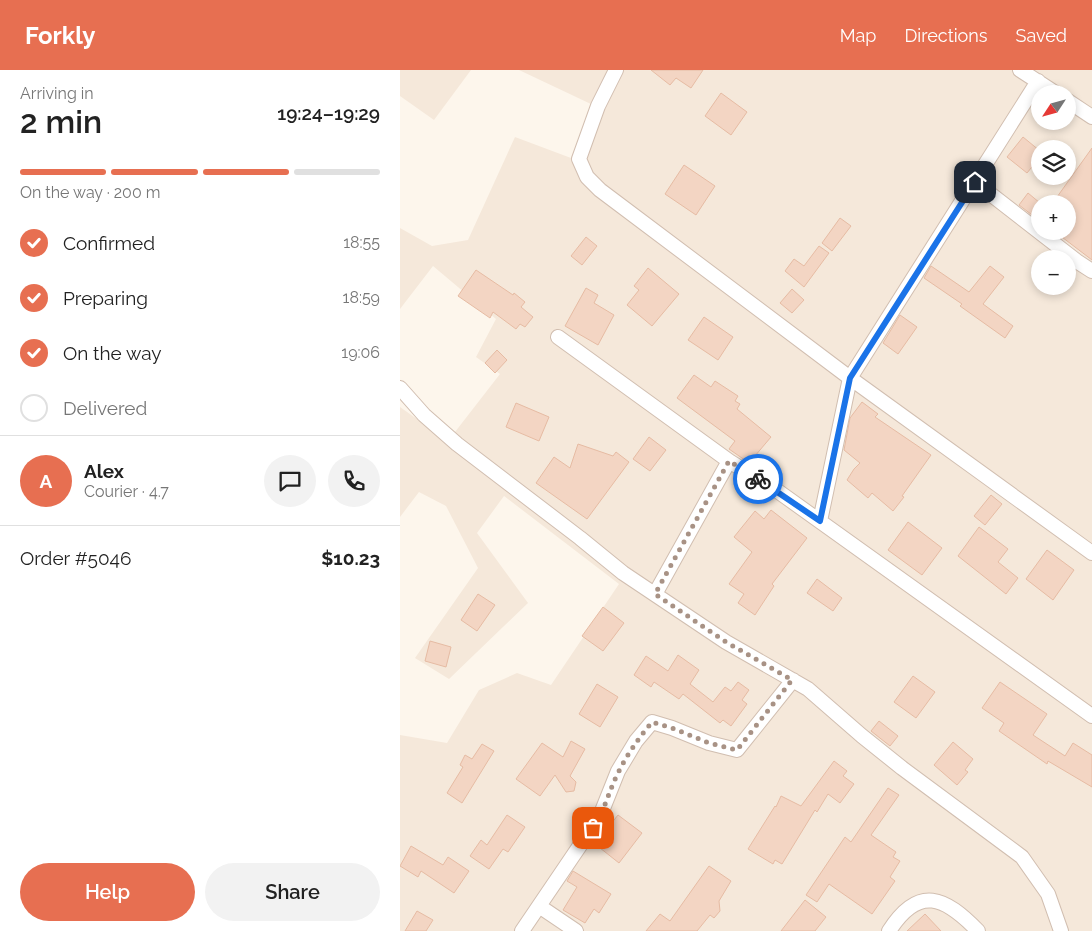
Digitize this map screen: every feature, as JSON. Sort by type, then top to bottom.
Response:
[{"type":"street","points":[[616,70],[598,106],[579,159],[587,177],[600,190],[850,378],[1090,547]]},
{"type":"street","points":[[1020,70],[1045,85]]},
{"type":"street","points":[[820,521],[850,378],[1038,80]]},
{"type":"street","points":[[1076,107],[1092,118]]},
{"type":"street","points":[[975,182],[1092,271]]},
{"type":"street","points":[[558,337],[729,461],[779,492],[1092,716]]},
{"type":"street","points":[[400,388],[424,415],[457,444],[623,573],[726,642],[808,690],[902,768],[1022,857],[1048,894],[1061,931]]},
{"type":"street","points":[[655,594],[729,461]]},
{"type":"street","points":[[522,931],[600,816],[618,771],[636,741],[652,722],[709,743],[737,750],[792,680]]},
{"type":"street","points":[[890,931],[899,916],[917,903],[929,899],[944,904],[961,914],[978,931]]},
{"type":"street","points":[[540,906],[576,931]]},
{"type":"shaded area","points":[[400,70],[471,70],[434,120],[400,96]]},
{"type":"shaded area","points":[[519,70],[1092,70],[1092,931],[400,931],[400,735],[447,743],[479,690],[517,673],[551,685],[619,584],[504,496],[477,533],[528,603],[449,679],[415,658],[478,568],[446,506],[419,492],[400,517],[400,407],[448,441],[500,374],[476,357],[496,319],[433,266],[400,309],[400,228],[432,246],[468,240],[515,137],[571,158],[593,105]]},
{"type":"building","points":[[651,70],[703,70],[691,88],[676,78],[670,85]]},
{"type":"building","points":[[721,93],[747,112],[731,135],[705,116]]},
{"type":"building","points":[[1023,137],[1031,144],[1031,168],[1027,173],[1007,157]]},
{"type":"building","points":[[1092,148],[1092,260],[1066,240],[1076,240],[1076,195],[1058,195],[1066,185],[1076,185],[1076,170]]},
{"type":"building","points":[[684,165],[715,186],[696,215],[665,194]]},
{"type":"building","points":[[1028,193],[1031,196],[1031,214],[1019,205]]},
{"type":"building","points":[[840,218],[851,226],[832,251],[822,243]]},
{"type":"building","points":[[586,237],[597,246],[582,265],[571,256]]},
{"type":"building","points":[[819,246],[829,253],[804,287],[785,271],[794,259],[804,266]]},
{"type":"building","points":[[931,266],[969,292],[990,266],[1004,277],[983,304],[1013,326],[1005,338],[960,306],[962,304],[924,278]]},
{"type":"building","points":[[648,268],[679,294],[652,326],[627,305],[639,290],[634,286]]},
{"type":"building","points":[[476,270],[513,295],[514,293],[525,302],[521,307],[533,317],[525,327],[520,324],[516,329],[493,312],[490,318],[458,296]]},
{"type":"building","points":[[586,288],[598,295],[594,303],[614,315],[598,345],[565,326]]},
{"type":"building","points":[[792,289],[804,300],[792,313],[780,303]]},
{"type":"building","points":[[900,315],[917,327],[898,354],[883,343]]},
{"type":"building","points":[[704,317],[733,337],[718,360],[688,340]]},
{"type":"building","points":[[497,350],[507,360],[495,373],[485,363]]},
{"type":"building","points":[[694,375],[711,387],[715,381],[738,396],[735,401],[740,404],[737,409],[771,437],[749,463],[729,449],[735,441],[677,398]]},
{"type":"building","points":[[862,402],[878,414],[875,417],[931,455],[893,511],[872,493],[868,498],[847,480],[860,463],[844,450],[850,418]]},
{"type":"building","points":[[516,403],[549,417],[539,441],[506,427]]},
{"type":"building","points":[[649,437],[666,450],[650,471],[633,459]]},
{"type":"building","points":[[578,444],[613,456],[616,452],[629,462],[587,519],[536,483],[554,457],[570,468]]},
{"type":"building","points":[[991,495],[1002,504],[985,525],[974,516]]},
{"type":"building","points":[[771,510],[807,538],[772,584],[774,586],[755,615],[738,603],[744,594],[729,584],[752,552],[734,537],[755,511],[764,519]]},
{"type":"building","points":[[908,522],[942,548],[922,575],[888,550]]},
{"type":"building","points":[[979,527],[1008,549],[998,562],[1018,578],[1006,594],[958,556]]},
{"type":"building","points":[[1047,550],[1074,570],[1053,600],[1026,579]]},
{"type":"building","points":[[817,579],[842,598],[833,611],[807,593]]},
{"type":"building","points":[[478,594],[495,605],[477,631],[461,620]]},
{"type":"building","points":[[603,607],[624,623],[603,651],[582,636]]},
{"type":"building","points":[[430,641],[451,647],[446,667],[425,661]]},
{"type":"building","points":[[678,655],[699,670],[690,684],[713,702],[725,687],[731,691],[738,682],[749,690],[742,700],[747,704],[731,726],[723,720],[720,723],[683,694],[679,699],[654,682],[651,687],[634,675],[646,656],[668,671]]},
{"type":"building","points":[[913,676],[935,692],[916,718],[894,702]]},
{"type":"building","points":[[1000,682],[1047,714],[1033,735],[1065,756],[1073,743],[1092,755],[1092,787],[1048,761],[1047,764],[999,731],[1004,723],[982,708]]},
{"type":"building","points":[[597,684],[618,697],[600,727],[579,714]]},
{"type":"building","points":[[879,721],[898,736],[890,746],[871,731]]},
{"type":"building","points":[[571,741],[585,749],[570,776],[576,782],[574,791],[566,792],[555,775],[540,796],[516,779],[542,743],[563,757]]},
{"type":"building","points":[[953,742],[973,759],[965,770],[968,772],[957,785],[934,765]]},
{"type":"building","points":[[482,744],[494,751],[462,803],[447,793],[463,767],[460,765],[465,755],[472,759]]},
{"type":"building","points":[[834,761],[847,771],[843,776],[854,784],[840,803],[828,794],[817,812],[815,810],[782,864],[775,860],[773,864],[748,849],[776,807],[781,796],[801,806]]},
{"type":"building","points":[[888,788],[899,795],[871,835],[896,852],[893,857],[900,861],[890,877],[895,881],[872,914],[829,884],[817,902],[806,895],[845,837],[851,842]]},
{"type":"building","points":[[507,815],[525,827],[508,852],[503,849],[489,869],[470,856],[481,840],[487,845]]},
{"type":"building","points":[[618,815],[642,833],[619,863],[595,844]]},
{"type":"building","points":[[411,846],[443,865],[448,857],[469,871],[454,893],[421,871],[418,877],[400,866]]},
{"type":"building","points":[[709,866],[731,881],[719,901],[720,911],[714,918],[710,915],[697,931],[646,931],[660,914],[670,921]]},
{"type":"building","points":[[573,871],[611,894],[599,913],[594,909],[585,923],[563,910],[577,887],[567,881]]},
{"type":"building","points":[[805,900],[826,917],[815,931],[781,931]]},
{"type":"building","points":[[417,911],[433,920],[426,931],[405,931]]},
{"type":"building","points":[[925,914],[941,931],[907,931]]},
{"type":"way so far","points":[[593,828],[600,816],[618,771],[636,741],[652,722],[709,743],[737,750],[792,680],[726,642],[655,594],[729,461],[758,479]]},
{"type":"route","points":[[758,479],[820,521],[850,378],[975,182]]}]
